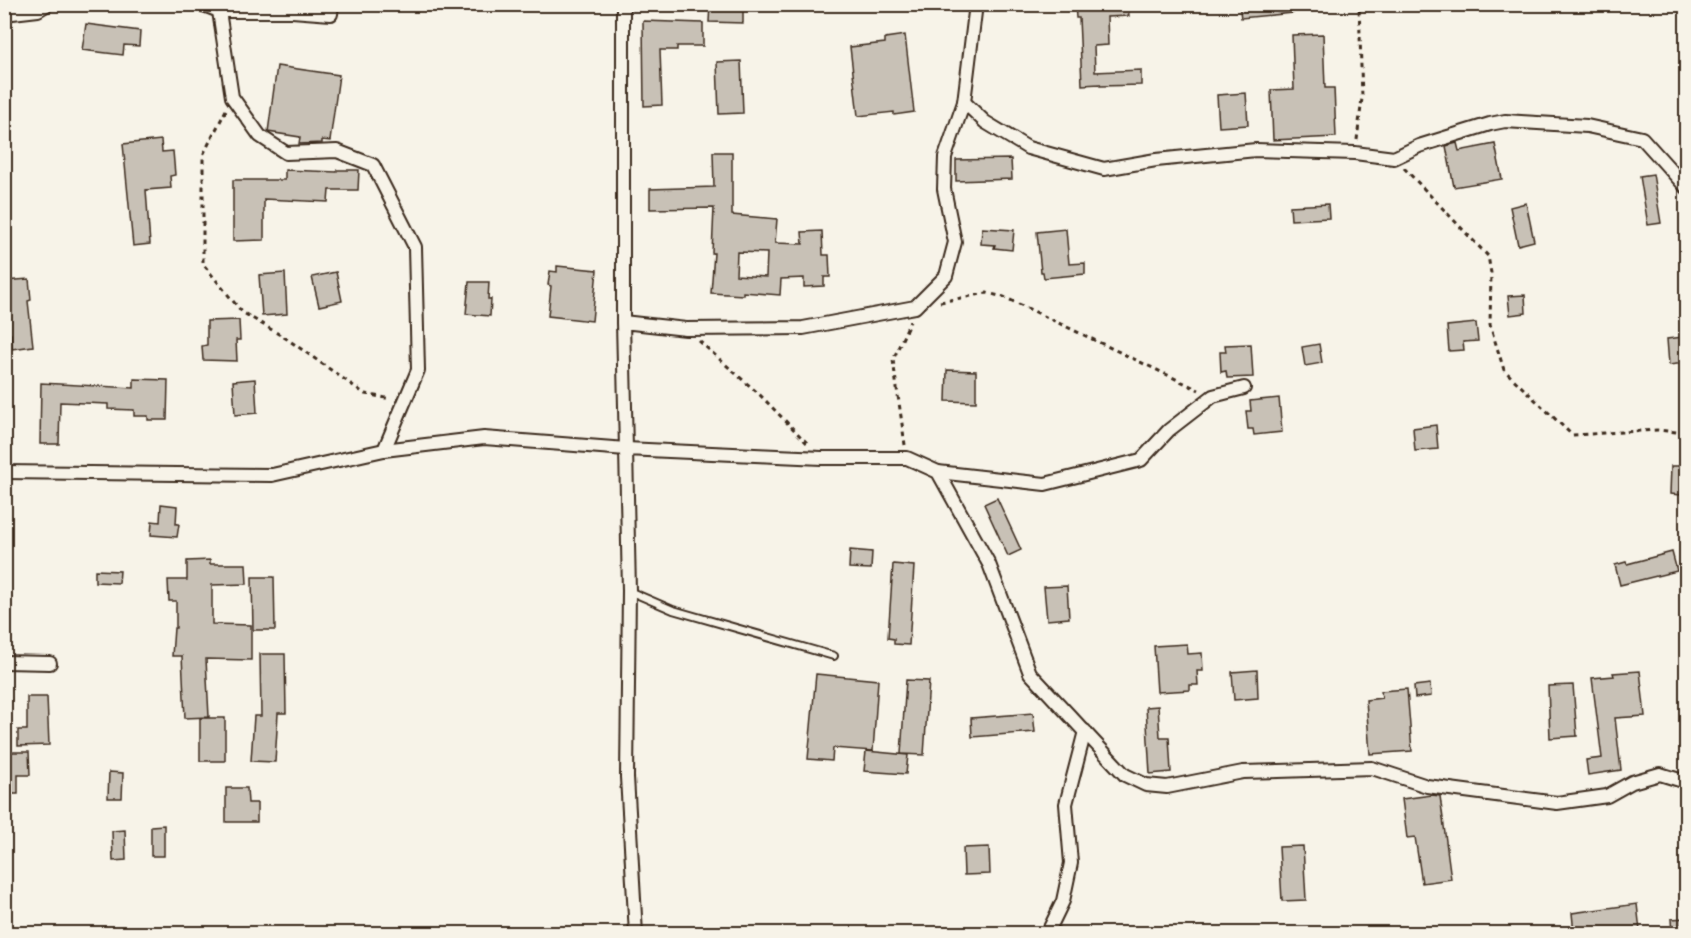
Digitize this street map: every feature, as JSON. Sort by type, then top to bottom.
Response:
[{"type":"street","points":[[4,14],[38,10],[48,4]]},
{"type":"street","points":[[201,4],[219,11],[292,11],[331,14],[332,4]]},
{"type":"street","points":[[622,4],[623,322],[629,591],[627,777],[636,933]]},
{"type":"street","points":[[623,322],[686,330],[803,328],[915,307],[946,276],[955,242],[944,189],[945,157],[964,102],[976,4]]},
{"type":"street","points":[[219,11],[232,97],[260,136],[286,153],[337,152],[373,165],[415,247],[418,370],[384,450]]},
{"type":"street","points":[[964,102],[985,122],[1028,148],[1104,169],[1156,160],[1256,150],[1355,153],[1394,158],[1419,146],[1505,121],[1587,126],[1642,138],[1686,187]]},
{"type":"street","points":[[4,472],[272,475],[384,450],[484,438],[626,449],[822,458],[907,458],[938,472],[1045,484],[1141,460],[1169,430],[1213,396],[1244,388]]},
{"type":"street","points":[[938,472],[989,564],[1030,673],[1125,775],[1146,785],[1167,787],[1244,772],[1372,768],[1427,786],[1557,802],[1607,796],[1632,783],[1660,774],[1686,782]]},
{"type":"street","points":[[4,662],[50,663]]},
{"type":"street","points":[[1047,933],[1063,901],[1071,863],[1066,804],[1085,731]]},
{"type":"lane","points":[[629,591],[673,610],[834,656]]},
{"type":"path","points":[[1355,153],[1362,98],[1359,4]]},
{"type":"path","points":[[232,97],[203,155],[203,264],[242,312],[287,339],[365,394],[405,402]]},
{"type":"path","points":[[1394,158],[1488,256],[1491,273],[1490,325],[1504,369],[1572,435],[1658,430],[1686,433]]},
{"type":"path","points":[[907,458],[893,360],[915,307],[987,293],[1004,297],[1213,396]]},
{"type":"path","points":[[686,330],[760,395],[822,458]]},
{"type":"building","points":[[710,4],[743,4],[743,23],[709,22]]},
{"type":"building","points":[[1075,4],[1128,4],[1129,16],[1107,17],[1108,45],[1094,46],[1095,72],[1141,70],[1141,85],[1082,85],[1079,18],[1076,18]]},
{"type":"building","points":[[1239,4],[1293,4],[1293,13],[1241,18]]},
{"type":"building","points":[[643,21],[703,23],[703,46],[677,46],[677,50],[660,50],[662,105],[644,106]]},
{"type":"building","points":[[86,24],[140,31],[139,46],[124,45],[123,55],[82,50]]},
{"type":"building","points":[[1323,34],[1325,88],[1334,88],[1336,137],[1273,140],[1271,90],[1294,89],[1292,35]]},
{"type":"building","points":[[905,35],[914,112],[858,116],[850,47],[885,43],[885,38]]},
{"type":"building","points":[[741,61],[743,113],[719,114],[717,62]]},
{"type":"building","points":[[277,66],[339,75],[330,141],[299,144],[300,137],[268,132]]},
{"type":"building","points":[[1246,93],[1248,125],[1219,127],[1217,95]]},
{"type":"building","points":[[161,140],[162,152],[173,151],[175,175],[170,176],[171,188],[146,190],[150,244],[133,246],[123,144]]},
{"type":"building","points":[[1457,143],[1459,151],[1495,144],[1502,179],[1454,187],[1446,146]]},
{"type":"building","points":[[713,152],[732,152],[732,215],[777,219],[775,243],[803,244],[802,232],[822,231],[823,255],[829,255],[830,277],[824,277],[824,286],[804,287],[804,278],[781,279],[780,295],[743,292],[743,295],[711,293],[714,208],[650,209],[650,189],[714,187]],"holes":[[[737,252],[767,253],[766,277],[736,275]]]},
{"type":"building","points":[[1011,159],[1012,179],[956,181],[956,160]]},
{"type":"building","points":[[285,170],[337,172],[337,170],[359,170],[358,190],[329,190],[328,202],[264,199],[264,240],[233,241],[233,180],[285,180]]},
{"type":"building","points":[[1653,174],[1661,223],[1648,225],[1640,176]]},
{"type":"building","points":[[1526,203],[1534,241],[1518,245],[1510,207]]},
{"type":"building","points":[[1328,204],[1329,218],[1291,220],[1290,206]]},
{"type":"building","points":[[982,228],[1014,230],[1012,250],[981,244]]},
{"type":"building","points":[[1066,229],[1069,264],[1085,263],[1085,274],[1044,278],[1041,272],[1037,232]]},
{"type":"building","points":[[557,266],[597,270],[592,321],[548,316],[550,271],[557,272]]},
{"type":"building","points":[[336,272],[342,301],[319,306],[312,277]]},
{"type":"building","points":[[285,273],[287,314],[262,316],[259,275]]},
{"type":"building","points":[[29,279],[31,300],[28,301],[33,346],[12,349],[11,334],[4,335],[4,281]]},
{"type":"building","points":[[469,282],[489,282],[490,316],[466,314]]},
{"type":"building","points":[[1525,295],[1526,313],[1510,315],[1508,296]]},
{"type":"building","points":[[239,320],[240,340],[236,340],[237,361],[203,360],[202,346],[207,345],[207,321]]},
{"type":"building","points":[[1476,323],[1478,341],[1463,342],[1464,350],[1449,351],[1447,326]]},
{"type":"building","points":[[1683,337],[1685,363],[1669,365],[1667,339]]},
{"type":"building","points":[[1251,344],[1253,377],[1227,378],[1226,371],[1221,372],[1220,352],[1226,352],[1225,345]]},
{"type":"building","points":[[1319,344],[1322,363],[1305,366],[1302,347]]},
{"type":"building","points":[[947,370],[976,371],[976,402],[946,401]]},
{"type":"building","points":[[134,379],[168,380],[167,420],[148,420],[148,416],[134,416],[134,410],[108,409],[108,404],[60,402],[59,444],[40,444],[41,383],[134,388]]},
{"type":"building","points":[[255,379],[257,413],[235,415],[233,381]]},
{"type":"building","points":[[1279,398],[1282,432],[1254,435],[1253,429],[1248,429],[1246,411],[1251,411],[1250,401]]},
{"type":"building","points":[[1436,425],[1438,449],[1415,451],[1413,428]]},
{"type":"building","points":[[1671,466],[1682,466],[1681,495],[1670,494]]},
{"type":"building","points":[[997,498],[1021,550],[1008,556],[984,504]]},
{"type":"building","points":[[161,504],[177,506],[176,524],[179,524],[177,537],[151,535],[152,521],[160,522]]},
{"type":"building","points":[[850,550],[872,552],[871,569],[849,568]]},
{"type":"building","points":[[1672,552],[1677,571],[1620,585],[1615,565]]},
{"type":"building","points":[[210,560],[210,564],[246,564],[247,584],[212,585],[212,624],[251,625],[251,660],[206,659],[209,717],[185,718],[182,656],[172,656],[174,628],[176,628],[176,601],[169,601],[168,580],[187,580],[187,561]]},
{"type":"building","points":[[893,564],[914,566],[909,645],[894,644],[894,639],[888,638]]},
{"type":"building","points":[[95,570],[120,571],[119,583],[95,582]]},
{"type":"building","points":[[252,577],[274,577],[275,630],[253,630]]},
{"type":"building","points":[[1067,586],[1069,618],[1047,620],[1044,587]]},
{"type":"building","points":[[1187,644],[1188,654],[1202,653],[1203,671],[1197,671],[1198,685],[1190,685],[1190,690],[1157,692],[1154,646]]},
{"type":"building","points":[[260,654],[285,654],[286,713],[278,713],[275,762],[251,761],[254,716],[261,716]]},
{"type":"building","points":[[1257,670],[1258,698],[1234,700],[1232,672]]},
{"type":"building","points":[[1640,671],[1645,716],[1615,718],[1621,770],[1588,775],[1586,760],[1602,758],[1592,678],[1614,676],[1613,673]]},
{"type":"building","points":[[816,674],[878,680],[873,751],[833,748],[832,761],[808,759]]},
{"type":"building","points":[[906,680],[929,681],[924,755],[901,754]]},
{"type":"building","points":[[1430,684],[1431,696],[1415,698],[1414,686]]},
{"type":"building","points":[[1573,685],[1577,736],[1550,738],[1548,686]]},
{"type":"building","points":[[1407,689],[1412,751],[1370,754],[1366,700],[1382,698],[1381,691]]},
{"type":"building","points":[[27,697],[47,697],[49,745],[18,746],[18,730],[27,730]]},
{"type":"building","points":[[1158,706],[1160,737],[1169,737],[1171,772],[1150,774],[1146,707]]},
{"type":"building","points":[[1033,713],[1035,732],[972,737],[971,718]]},
{"type":"building","points":[[200,718],[225,718],[225,761],[200,761]]},
{"type":"building","points":[[866,751],[908,755],[906,774],[864,771]]},
{"type":"building","points":[[4,752],[29,752],[30,775],[18,775],[18,794],[4,794]]},
{"type":"building","points":[[109,772],[123,773],[122,798],[108,798]]},
{"type":"building","points":[[226,788],[247,788],[248,803],[257,803],[257,822],[226,822]]},
{"type":"building","points":[[1440,796],[1451,879],[1422,883],[1415,837],[1407,838],[1402,799]]},
{"type":"building","points":[[164,825],[164,856],[151,856],[151,826]]},
{"type":"building","points":[[125,830],[126,860],[113,861],[112,831]]},
{"type":"building","points":[[1303,846],[1306,900],[1282,901],[1279,847]]},
{"type":"building","points":[[989,847],[990,874],[964,875],[963,848]]},
{"type":"building","points":[[1637,904],[1640,931],[1574,933],[1572,913]]},
{"type":"building","points":[[1686,918],[1686,933],[1672,933],[1671,919]]}]
